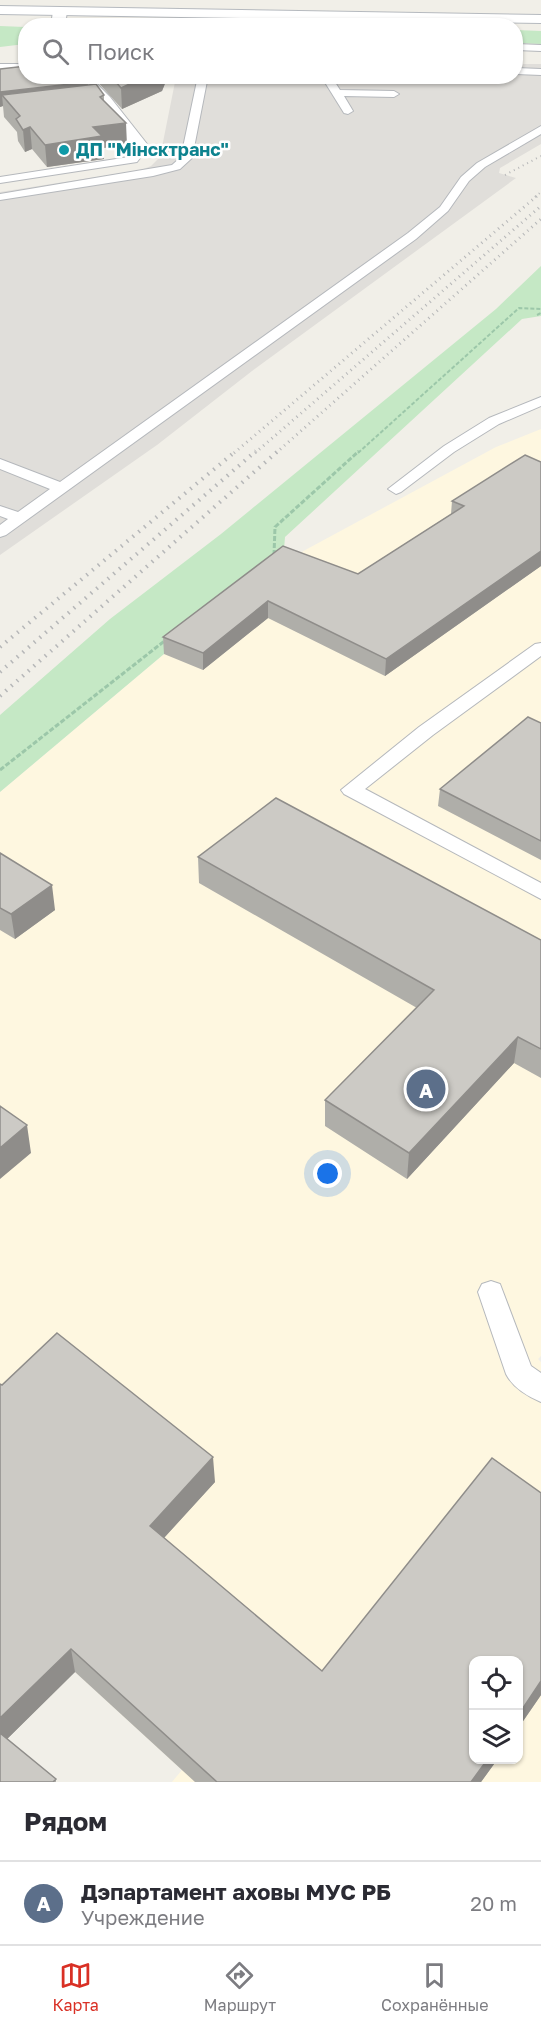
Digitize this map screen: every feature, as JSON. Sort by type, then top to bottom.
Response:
[{"type":"main road","points":[[0,10],[59,18]]},
{"type":"main road","points":[[523,19],[540,19]]},
{"type":"main road","points":[[86,84],[142,149]]},
{"type":"lane","points":[[523,47],[541,48]]},
{"type":"lane","points":[[0,67],[18,68]]},
{"type":"lane","points":[[0,76],[18,70]]},
{"type":"lane","points":[[523,71],[541,72]]},
{"type":"lane","points":[[0,197],[153,173],[176,167],[186,158],[201,84]]},
{"type":"lane","points":[[331,84],[348,111]]},
{"type":"lane","points":[[337,93],[394,94]]},
{"type":"lane","points":[[0,532],[412,236],[444,209],[465,179],[481,165],[541,129]]},
{"type":"lane","points":[[0,180],[133,160],[142,149]]},
{"type":"lane","points":[[396,489],[449,449],[494,421],[541,401]]},
{"type":"lane","points":[[0,464],[63,488]]},
{"type":"lane","points":[[0,511],[20,518]]},
{"type":"lane","points":[[541,648],[426,731],[351,790],[541,892]]},
{"type":"lane","points":[[491,1292],[520,1374],[541,1389]]},
{"type":"path","points":[[274,555],[275,527],[519,308],[541,311]]},
{"type":"path","points":[[537,315],[541,311]]},
{"type":"path","points":[[0,770],[174,634]]},
{"type":"shaded area","points":[[523,64],[541,64],[541,144],[500,168],[499,173],[516,178],[252,371],[157,445],[0,555],[0,192],[141,170],[151,166],[160,157],[175,84],[523,84]]},
{"type":"shaded area","points":[[541,429],[541,1356],[538,1359],[541,1362],[541,1782],[172,1782],[182,1770],[0,1603],[0,792],[164,654],[283,562],[496,447]]},
{"type":"green space","points":[[0,26],[18,27],[18,45],[0,47]]},
{"type":"green space","points":[[523,30],[541,31],[541,44],[523,43]]},
{"type":"green space","points":[[541,266],[541,316],[522,319],[285,537],[283,562],[164,654],[0,792],[0,715],[110,619],[221,534],[496,309]]},
{"type":"building","points":[[18,67],[18,84],[70,84],[0,92],[0,69]]},
{"type":"building","points":[[96,84],[104,95],[100,97],[126,123],[93,127],[102,136],[45,145],[30,127],[23,130],[16,119],[20,116],[2,95]]},
{"type":"building","points":[[118,84],[130,84],[121,88]]},
{"type":"building","points":[[525,455],[541,462],[541,551],[386,659],[268,601],[203,653],[163,637],[283,546],[358,574],[464,506],[452,501]]},
{"type":"building","points":[[528,717],[541,723],[541,841],[440,789]]},
{"type":"building","points":[[276,798],[541,940],[541,1049],[518,1037],[409,1153],[325,1100],[434,990],[198,857]]},
{"type":"building","points":[[0,853],[52,885],[11,914],[0,908]]},
{"type":"building","points":[[0,1106],[27,1125],[0,1148]]},
{"type":"building","points":[[57,1333],[213,1457],[150,1526],[322,1671],[492,1458],[541,1493],[541,1681],[523,1708],[523,1656],[469,1656],[469,1764],[484,1764],[471,1782],[217,1782],[71,1649],[0,1718],[0,1384],[2,1385]]},
{"type":"building","points":[[0,1733],[56,1779],[53,1782],[0,1782]]},
{"type":"railway","points":[[505,175],[541,156]]},
{"type":"railway","points":[[535,197],[541,192]]},
{"type":"railway","points":[[234,453],[537,196]]},
{"type":"railway","points":[[255,453],[541,206]]},
{"type":"railway","points":[[276,453],[541,219]]},
{"type":"railway","points":[[0,647],[236,451]]},
{"type":"railway","points":[[0,672],[256,451]]},
{"type":"railway","points":[[0,696],[278,451]]},
{"type":"place","name":"ДП \"Мінсктранс\"","points":[[64,150]]},
{"type":"place","name":"Дэпартамент аховы МУС РБ","points":[[426,1089]]}]
